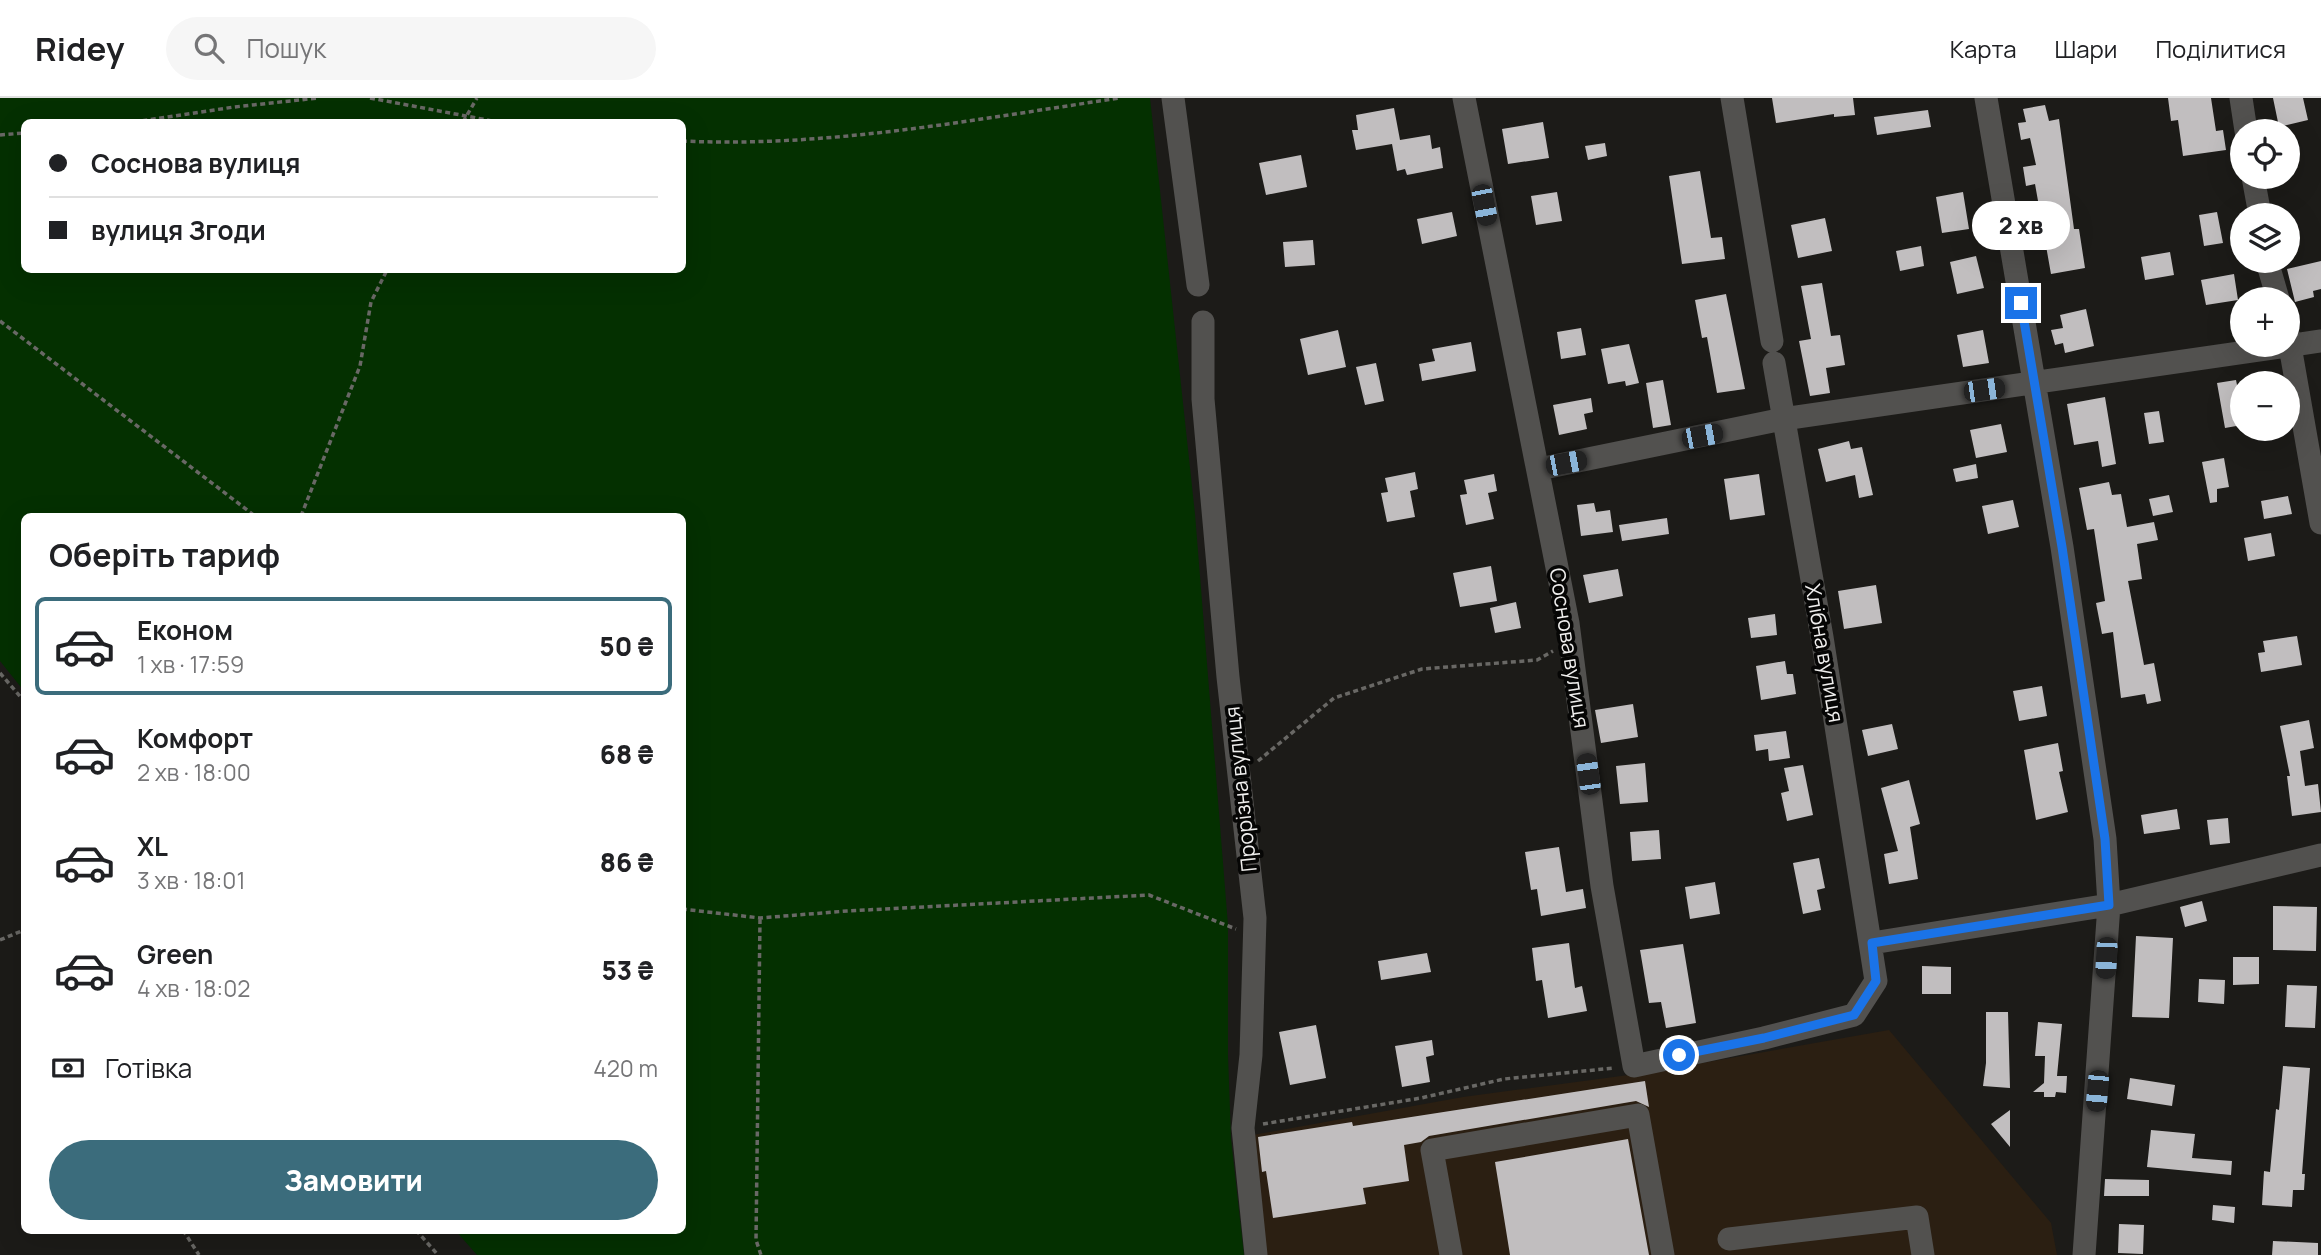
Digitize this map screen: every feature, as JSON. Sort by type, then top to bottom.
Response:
[{"type":"street","points":[[1173,98],[1198,285]]},
{"type":"street","name":"Соснова вулиця","points":[[1464,98],[1539,468],[1570,642],[1602,886],[1633,1066]]},
{"type":"street","name":"Хлібна вулиця","points":[[1732,98],[1783,419],[1872,943]]},
{"type":"street","points":[[1986,98],[2062,547],[2105,839],[2109,905],[2102,1036],[2084,1255]]},
{"type":"street","points":[[2241,98],[2244,119]]},
{"type":"street","name":"Прорізна вулиця","points":[[1203,322],[1203,399],[1255,937],[1251,1055],[1243,1128],[1256,1255]]},
{"type":"street","points":[[2300,338],[2321,341]]},
{"type":"street","points":[[1539,468],[1783,419],[2035,383],[2230,348]]},
{"type":"street","points":[[2293,357],[2321,523]]},
{"type":"street","points":[[1633,1066],[1764,1038],[1854,1015],[1876,981],[1872,943],[2109,905],[2321,855]]},
{"type":"street","points":[[1451,1255],[1433,1150],[1638,1115],[1663,1255]]},
{"type":"street","points":[[1729,1239],[1917,1217],[1923,1255]]},
{"type":"path","points":[[154,119],[318,98]]},
{"type":"path","points":[[370,98],[479,119]]},
{"type":"path","points":[[466,117],[477,98]]},
{"type":"path","points":[[686,141],[738,144],[885,132],[1120,98]]},
{"type":"path","points":[[0,135],[21,133]]},
{"type":"path","points":[[302,513],[360,366],[371,302],[386,273]]},
{"type":"path","points":[[0,321],[251,513]]},
{"type":"path","points":[[1239,776],[1334,698],[1422,669],[1537,660],[1570,642]]},
{"type":"path","points":[[0,673],[21,698]]},
{"type":"path","points":[[686,909],[760,918],[1149,895],[1255,937]]},
{"type":"path","points":[[760,918],[756,1240],[761,1255]]},
{"type":"path","points":[[0,940],[21,931]]},
{"type":"path","points":[[1243,1128],[1421,1098],[1504,1079],[1633,1066]]},
{"type":"path","points":[[186,1234],[199,1255]]},
{"type":"path","points":[[420,1234],[438,1255]]},
{"type":"shaded area","points":[[1889,1030],[2051,1223],[2057,1255],[1266,1255],[1253,1135],[1463,1097],[1651,1072]]},
{"type":"green space","points":[[0,98],[1150,98],[1195,514],[1228,925],[1231,1139],[1244,1255],[477,1255],[459,1234],[686,1234],[686,513],[21,513],[21,687],[0,661]]},
{"type":"building","points":[[1772,98],[1853,98],[1855,115],[1834,117],[1834,114],[1776,123]]},
{"type":"building","points":[[2168,98],[2211,98],[2216,131],[2223,130],[2226,150],[2183,156],[2178,120],[2171,121]]},
{"type":"building","points":[[2273,98],[2303,98],[2308,120],[2300,122],[2300,119],[2277,119]]},
{"type":"building","points":[[2045,105],[2049,121],[2059,119],[2074,229],[2079,229],[2085,268],[2051,274],[2035,184],[2026,186],[2023,167],[2036,165],[2030,138],[2021,140],[2018,123],[2026,122],[2023,109]]},
{"type":"building","points":[[1394,108],[1400,140],[1430,135],[1432,149],[1440,147],[1443,168],[1407,175],[1405,169],[1397,171],[1392,144],[1356,150],[1352,130],[1358,130],[1356,115]]},
{"type":"building","points":[[1928,110],[1931,127],[1877,135],[1874,117]]},
{"type":"building","points":[[1543,122],[1549,158],[1508,164],[1502,129]]},
{"type":"building","points":[[1605,143],[1607,156],[1588,160],[1585,146]]},
{"type":"building","points":[[1301,155],[1307,187],[1266,195],[1259,163]]},
{"type":"building","points":[[1700,171],[1711,238],[1722,237],[1725,259],[1682,264],[1669,176]]},
{"type":"building","points":[[1557,192],[1562,221],[1536,225],[1531,196]]},
{"type":"building","points":[[1963,192],[1969,229],[1942,233],[1936,197]]},
{"type":"building","points":[[1452,212],[1457,236],[1422,244],[1417,219]]},
{"type":"building","points":[[2217,212],[2223,243],[2204,246],[2199,215]]},
{"type":"building","points":[[1825,218],[1832,251],[1798,258],[1791,225]]},
{"type":"building","points":[[1313,240],[1315,265],[1285,267],[1283,242]]},
{"type":"building","points":[[1921,246],[1924,266],[1900,271],[1896,251]]},
{"type":"building","points":[[2170,252],[2174,275],[2145,280],[2141,257]]},
{"type":"building","points":[[1976,256],[1984,288],[1957,294],[1950,262]]},
{"type":"building","points":[[2321,261],[2321,289],[2313,291],[2314,297],[2300,301],[2300,287],[2291,287],[2288,273],[2300,273],[2300,266]]},
{"type":"building","points":[[2234,274],[2236,287],[2230,287],[2230,301],[2206,305],[2201,280]]},
{"type":"building","points":[[1822,283],[1831,336],[1840,335],[1845,365],[1826,368],[1830,393],[1810,396],[1799,341],[1811,339],[1801,286]]},
{"type":"building","points":[[1726,294],[1745,389],[1717,393],[1707,337],[1702,338],[1695,300]]},
{"type":"building","points":[[2086,309],[2094,346],[2065,353],[2063,343],[2055,345],[2051,330],[2063,328],[2060,315]]},
{"type":"building","points":[[1581,328],[1586,355],[1561,359],[1557,332]]},
{"type":"building","points":[[1338,330],[1346,367],[1308,375],[1300,339]]},
{"type":"building","points":[[1983,330],[1989,363],[1963,367],[1957,335]]},
{"type":"building","points":[[1471,342],[1476,371],[1422,381],[1419,364],[1435,361],[1432,349]]},
{"type":"building","points":[[1629,344],[1639,383],[1626,386],[1625,381],[1608,384],[1601,349]]},
{"type":"building","points":[[1376,363],[1384,401],[1365,405],[1356,367]]},
{"type":"building","points":[[1663,380],[1671,425],[1653,428],[1646,383]]},
{"type":"building","points":[[2230,381],[2230,427],[2225,428],[2217,383]]},
{"type":"building","points":[[2105,397],[2116,464],[2102,467],[2098,441],[2074,445],[2067,404]]},
{"type":"building","points":[[1591,398],[1593,412],[1584,414],[1587,429],[1559,435],[1553,405]]},
{"type":"building","points":[[2159,411],[2164,442],[2149,444],[2144,413]]},
{"type":"building","points":[[2001,424],[2007,452],[1976,458],[1970,430]]},
{"type":"building","points":[[1849,441],[1851,449],[1862,447],[1873,495],[1859,498],[1855,475],[1826,482],[1818,449]]},
{"type":"building","points":[[2224,458],[2229,487],[2217,489],[2217,502],[2210,503],[2202,462]]},
{"type":"building","points":[[1976,464],[1978,478],[1956,482],[1953,469]]},
{"type":"building","points":[[1415,472],[1418,489],[1410,491],[1415,517],[1387,522],[1381,493],[1388,492],[1385,478]]},
{"type":"building","points":[[1494,474],[1497,491],[1488,493],[1494,519],[1466,525],[1460,495],[1467,494],[1464,480]]},
{"type":"building","points":[[1759,474],[1765,515],[1730,520],[1724,479]]},
{"type":"building","points":[[2109,482],[2112,495],[2121,494],[2127,527],[2154,522],[2158,540],[2137,544],[2142,579],[2128,581],[2144,665],[2154,663],[2161,701],[2147,704],[2145,694],[2121,698],[2113,632],[2102,634],[2096,603],[2105,601],[2094,529],[2087,530],[2079,488]]},
{"type":"building","points":[[2169,495],[2173,512],[2153,516],[2149,499]]},
{"type":"building","points":[[2288,496],[2292,514],[2264,519],[2261,501]]},
{"type":"building","points":[[2013,500],[2019,527],[1988,534],[1982,506]]},
{"type":"building","points":[[1594,503],[1596,512],[1610,510],[1613,532],[1581,536],[1577,505]]},
{"type":"building","points":[[1667,518],[1669,534],[1622,541],[1619,525]]},
{"type":"building","points":[[2271,533],[2275,556],[2248,561],[2244,538]]},
{"type":"building","points":[[1491,566],[1497,601],[1460,607],[1453,573]]},
{"type":"building","points":[[1618,569],[1623,596],[1589,603],[1583,575]]},
{"type":"building","points":[[1876,585],[1882,623],[1844,629],[1838,591]]},
{"type":"building","points":[[1516,602],[1521,628],[1495,633],[1490,608]]},
{"type":"building","points":[[1775,614],[1777,635],[1751,638],[1748,618]]},
{"type":"building","points":[[2297,636],[2302,665],[2261,672],[2258,653],[2265,652],[2263,641]]},
{"type":"building","points":[[1785,661],[1787,674],[1793,674],[1796,694],[1761,700],[1756,666]]},
{"type":"building","points":[[2042,686],[2047,716],[2019,721],[2013,691]]},
{"type":"building","points":[[1633,704],[1638,737],[1601,743],[1595,710]]},
{"type":"building","points":[[2309,720],[2314,748],[2300,751],[2305,786],[2318,784],[2321,812],[2292,816],[2287,776],[2290,776],[2280,726]]},
{"type":"building","points":[[1892,724],[1898,749],[1868,756],[1862,730]]},
{"type":"building","points":[[1786,731],[1790,758],[1769,761],[1768,749],[1756,751],[1754,735]]},
{"type":"building","points":[[2058,743],[2063,771],[2059,772],[2068,812],[2036,820],[2024,750]]},
{"type":"building","points":[[1645,763],[1648,802],[1620,804],[1616,766]]},
{"type":"building","points":[[1803,765],[1813,815],[1787,821],[1781,793],[1789,791],[1784,768]]},
{"type":"building","points":[[1909,780],[1920,824],[1910,827],[1918,879],[1889,884],[1884,854],[1898,851],[1881,788]]},
{"type":"building","points":[[2177,809],[2180,829],[2144,834],[2141,815]]},
{"type":"building","points":[[2228,818],[2230,843],[2210,845],[2207,820]]},
{"type":"building","points":[[1659,830],[1661,859],[1632,861],[1630,832]]},
{"type":"building","points":[[1559,847],[1566,892],[1583,889],[1586,908],[1541,916],[1537,889],[1531,890],[1525,852]]},
{"type":"building","points":[[1819,858],[1825,888],[1817,890],[1821,910],[1803,914],[1793,863]]},
{"type":"building","points":[[1715,882],[1720,914],[1690,919],[1685,887]]},
{"type":"building","points":[[2202,901],[2207,921],[2185,927],[2180,907]]},
{"type":"building","points":[[2273,906],[2317,907],[2316,951],[2273,950]]},
{"type":"building","points":[[2136,936],[2173,938],[2169,1018],[2132,1017]]},
{"type":"building","points":[[1569,943],[1575,988],[1582,986],[1587,1011],[1548,1018],[1542,980],[1536,981],[1532,948]]},
{"type":"building","points":[[1683,944],[1696,1023],[1666,1028],[1661,1002],[1649,1003],[1640,950]]},
{"type":"building","points":[[1427,953],[1431,972],[1381,980],[1378,961]]},
{"type":"building","points":[[2233,957],[2259,957],[2259,984],[2233,985]]},
{"type":"building","points":[[1922,966],[1951,967],[1951,994],[1922,994]]},
{"type":"building","points":[[2199,979],[2225,980],[2224,1004],[2198,1002]]},
{"type":"building","points":[[2287,985],[2317,986],[2315,1028],[2285,1027]]},
{"type":"building","points":[[1986,1012],[2008,1012],[2010,1088],[1983,1086]]},
{"type":"building","points":[[2038,1022],[2062,1024],[2057,1076],[2067,1076],[2066,1093],[2056,1092],[2055,1097],[2044,1097],[2044,1092],[2033,1092],[2044,1083],[2045,1056],[2035,1056]]},
{"type":"building","points":[[1316,1025],[1326,1078],[1290,1085],[1279,1032]]},
{"type":"building","points":[[1432,1040],[1434,1055],[1426,1057],[1430,1082],[1402,1087],[1395,1046]]},
{"type":"building","points":[[2283,1066],[2310,1068],[2302,1174],[2305,1174],[2304,1190],[2293,1190],[2292,1207],[2262,1205],[2264,1171],[2270,1172]]},
{"type":"building","points":[[2130,1078],[2175,1085],[2172,1106],[2127,1099]]},
{"type":"building","points":[[1645,1081],[1649,1107],[1636,1101],[1429,1136],[1421,1142],[1404,1145],[1409,1181],[1363,1188],[1366,1204],[1273,1218],[1266,1171],[1262,1172],[1258,1137],[1352,1122],[1353,1126]]},
{"type":"building","points":[[2010,1110],[2010,1147],[1991,1124]]},
{"type":"building","points":[[2151,1130],[2195,1134],[2192,1158],[2232,1161],[2231,1175],[2147,1167]]},
{"type":"building","points":[[1628,1139],[1649,1255],[1510,1255],[1495,1162]]},
{"type":"building","points":[[2105,1179],[2149,1180],[2149,1196],[2104,1196]]},
{"type":"building","points":[[2213,1205],[2235,1207],[2234,1223],[2212,1220]]},
{"type":"building","points":[[2119,1224],[2144,1225],[2143,1254],[2118,1253]]},
{"type":"building","points":[[2273,1241],[2318,1243],[2318,1255],[2272,1255]]},
{"type":"route","points":[[1679,1055],[1764,1038],[1854,1015],[1876,981],[1872,943],[2109,905],[2105,839],[2062,547],[2021,303]]}]
